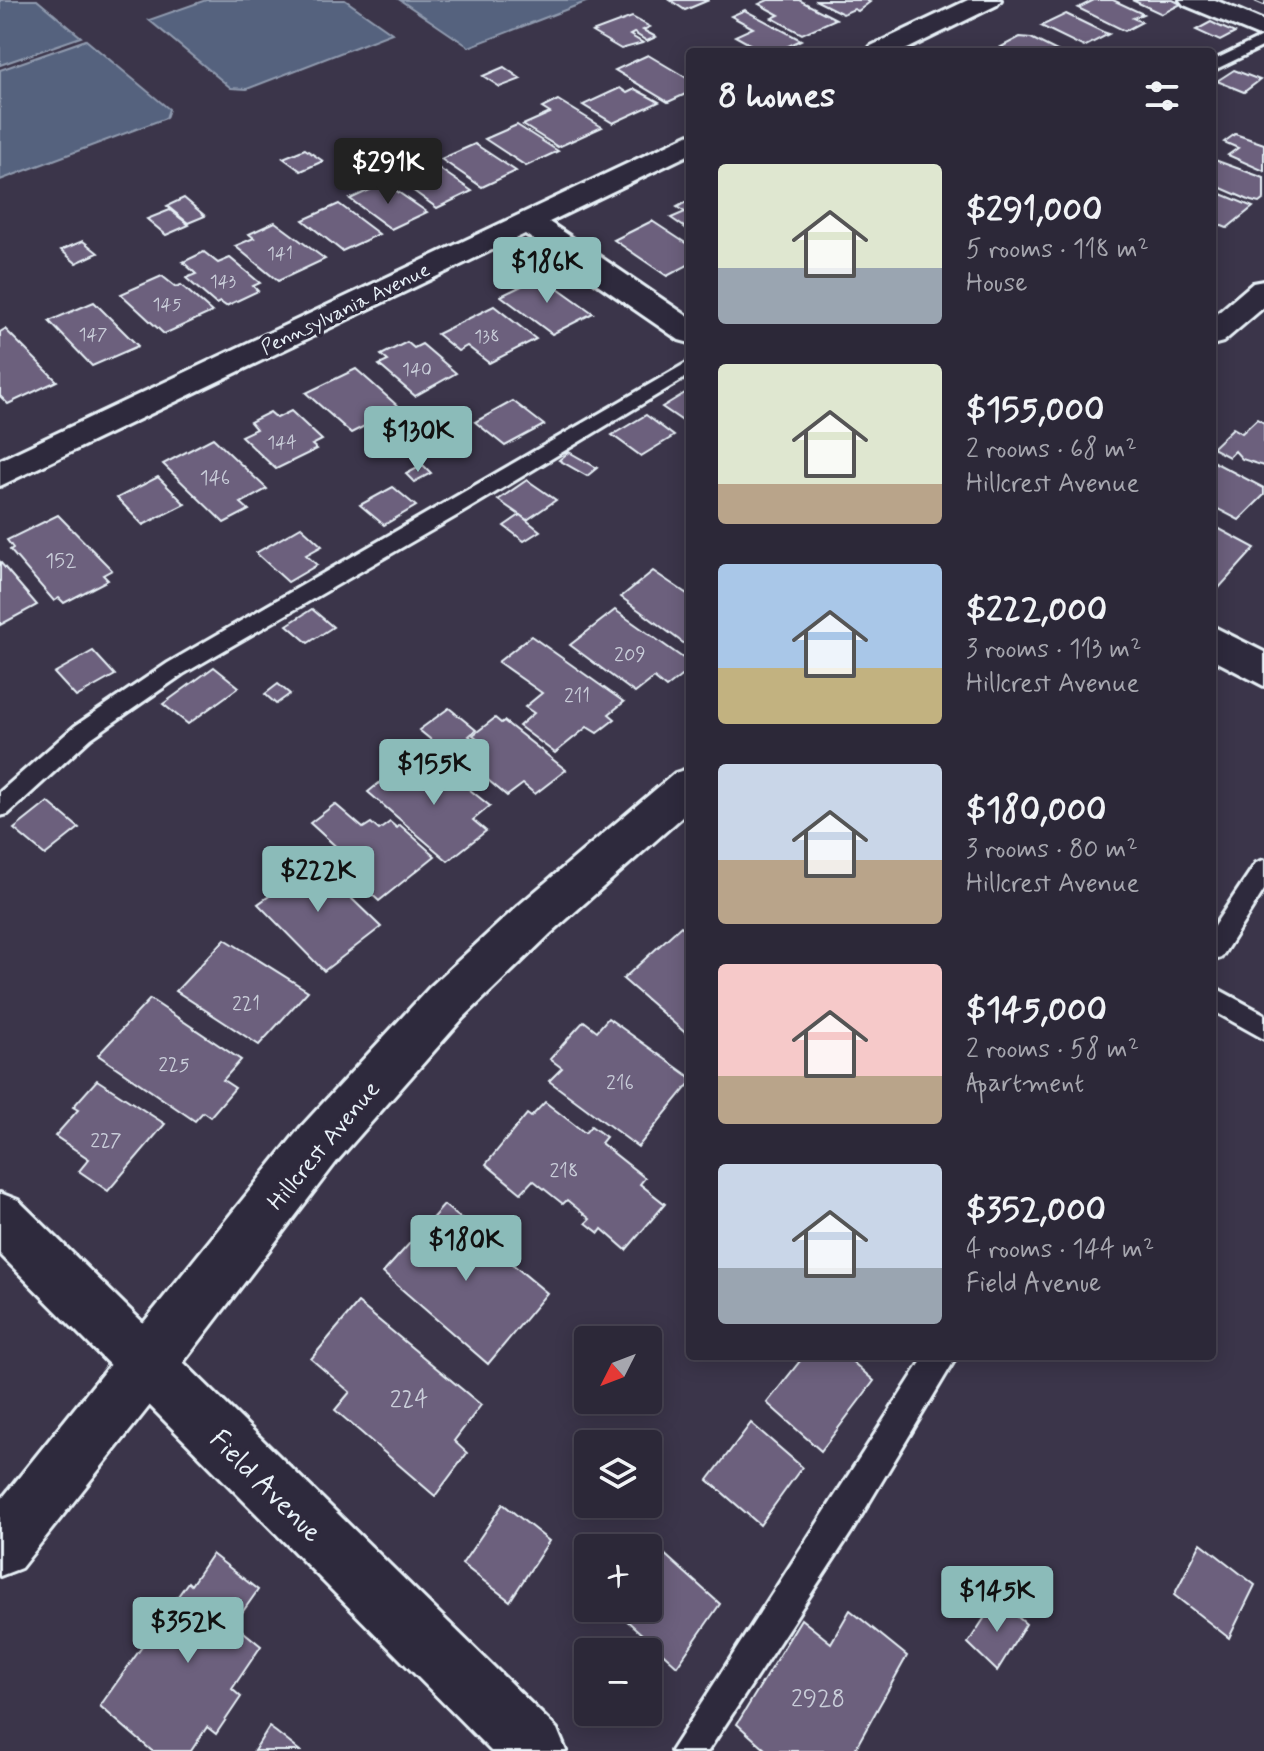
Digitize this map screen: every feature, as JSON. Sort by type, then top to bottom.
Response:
[{"type":"street","points":[[888,48],[988,0]]},
{"type":"street","points":[[1193,0],[1264,30]]},
{"type":"street","name":"Pennsylvania Avenue","points":[[0,474],[686,145]]},
{"type":"street","points":[[527,221],[686,330]]},
{"type":"street","points":[[1216,332],[1264,290]]},
{"type":"street","points":[[1216,643],[1264,671]]},
{"type":"street","name":"Hillcrest Avenue","points":[[0,1547],[147,1366],[319,1144],[446,1003],[535,919],[686,788]]},
{"type":"street","name":"Field Avenue","points":[[0,1218],[535,1751]]},
{"type":"lane","points":[[1216,65],[1264,40]]},
{"type":"lane","points":[[0,807],[34,771],[73,739],[150,686],[451,512],[686,369]]},
{"type":"lane","points":[[1216,944],[1264,870]]},
{"type":"lane","points":[[1216,999],[1264,1027]]},
{"type":"lane","points":[[688,1751],[841,1520],[940,1360]]},
{"type":"water","points":[[0,0],[37,0],[81,37],[0,65]]},
{"type":"water","points":[[206,0],[345,0],[392,33],[247,89],[231,88],[149,20]]},
{"type":"water","points":[[400,0],[591,0],[469,47]]},
{"type":"water","points":[[86,40],[169,109],[166,118],[0,180],[0,70]]},
{"type":"building","points":[[670,0],[709,0],[685,10]]},
{"type":"building","points":[[768,0],[799,0],[836,19],[802,34],[772,18],[779,15],[759,4]]},
{"type":"building","points":[[815,0],[870,2],[858,11],[854,9],[843,14]]},
{"type":"building","points":[[1094,0],[1113,0],[1143,14],[1133,18],[1142,22],[1125,31],[1078,8]]},
{"type":"building","points":[[1132,0],[1173,0],[1181,4],[1162,14]]},
{"type":"building","points":[[745,10],[801,40],[784,48],[757,48],[735,36],[753,28],[731,16]]},
{"type":"building","points":[[1066,14],[1109,34],[1084,47],[1041,26]]},
{"type":"building","points":[[632,17],[650,27],[643,30],[656,37],[647,41],[634,33],[630,35],[643,43],[621,49],[592,32]]},
{"type":"building","points":[[1211,22],[1235,33],[1220,41],[1196,30]]},
{"type":"building","points":[[1020,37],[1031,38],[1051,48],[1003,48]]},
{"type":"building","points":[[648,55],[686,78],[686,94],[668,102],[615,70]]},
{"type":"building","points":[[504,67],[521,79],[500,87],[483,76]]},
{"type":"building","points":[[1234,70],[1260,80],[1244,92],[1217,81]]},
{"type":"building","points":[[620,88],[627,93],[635,89],[659,102],[613,123],[583,105]]},
{"type":"building","points":[[558,100],[602,127],[558,147],[523,125],[550,113],[542,108]]},
{"type":"building","points":[[517,125],[558,151],[526,166],[485,139]]},
{"type":"building","points":[[1235,134],[1264,144],[1264,171],[1228,155],[1238,148],[1224,142]]},
{"type":"building","points":[[475,144],[516,171],[482,187],[441,159]]},
{"type":"building","points":[[305,149],[323,161],[301,171],[283,158]]},
{"type":"building","points":[[1216,160],[1264,178],[1264,199],[1259,203],[1216,186]]},
{"type":"building","points":[[431,163],[472,191],[437,208],[396,178]]},
{"type":"building","points":[[385,183],[427,212],[391,229],[350,199]]},
{"type":"building","points":[[1216,192],[1253,207],[1227,228],[1216,224]]},
{"type":"building","points":[[184,198],[205,216],[188,223],[167,206]]},
{"type":"building","points":[[686,202],[686,228],[671,218],[685,212],[677,207]]},
{"type":"building","points":[[339,204],[379,234],[342,251],[303,220]]},
{"type":"building","points":[[170,210],[189,225],[166,235],[147,219]]},
{"type":"building","points":[[652,221],[686,243],[686,266],[667,276],[614,240]]},
{"type":"building","points":[[275,222],[325,259],[278,281],[235,246],[254,238],[249,234]]},
{"type":"building","points":[[83,241],[98,253],[76,263],[61,250]]},
{"type":"building","points":[[204,252],[218,263],[230,258],[260,283],[253,286],[258,291],[226,306],[220,302],[216,304],[186,278],[196,274],[183,262]]},
{"type":"building","points":[[162,276],[176,287],[181,285],[212,312],[164,334],[121,294]]},
{"type":"building","points":[[542,276],[593,313],[552,334],[501,296]]},
{"type":"building","points":[[94,302],[138,346],[92,366],[49,321]]},
{"type":"building","points":[[494,306],[536,339],[489,363],[467,346],[458,351],[437,334]]},
{"type":"building","points":[[5,329],[57,381],[8,404],[0,396],[0,332]]},
{"type":"building","points":[[407,342],[414,348],[422,344],[456,373],[415,396],[379,365],[388,361],[381,355]]},
{"type":"building","points":[[356,369],[400,408],[351,433],[306,393]]},
{"type":"building","points":[[686,392],[686,423],[662,407]]},
{"type":"building","points":[[513,401],[544,425],[505,446],[475,422]]},
{"type":"building","points":[[291,411],[322,440],[312,445],[317,449],[276,469],[241,436],[256,429],[250,422],[270,412],[277,418]]},
{"type":"building","points":[[646,415],[674,436],[641,456],[612,435]]},
{"type":"building","points":[[1257,419],[1264,423],[1264,466],[1242,459],[1235,451],[1229,457],[1216,450],[1216,444],[1233,428],[1242,433]]},
{"type":"building","points":[[213,438],[267,489],[241,503],[249,510],[224,523],[163,464]]},
{"type":"building","points":[[569,452],[597,468],[587,476],[559,460]]},
{"type":"building","points":[[1216,463],[1264,488],[1264,495],[1239,520],[1216,508]]},
{"type":"building","points":[[423,465],[431,473],[414,482],[406,474]]},
{"type":"building","points":[[158,477],[185,504],[143,525],[117,498]]},
{"type":"building","points":[[527,480],[556,500],[527,520],[498,500]]},
{"type":"building","points":[[393,487],[416,506],[384,525],[360,505]]},
{"type":"building","points":[[58,515],[112,570],[103,575],[108,580],[64,603],[59,598],[54,601],[10,550],[13,548],[7,540]]},
{"type":"building","points":[[520,515],[540,531],[524,541],[504,526]]},
{"type":"building","points":[[301,527],[322,546],[306,555],[317,565],[288,582],[256,553]]},
{"type":"building","points":[[1216,527],[1255,548],[1216,588]]},
{"type":"building","points":[[0,562],[37,605],[0,625]]},
{"type":"building","points":[[653,571],[686,593],[686,645],[621,597]]},
{"type":"building","points":[[312,609],[333,627],[308,643],[287,625]]},
{"type":"building","points":[[615,610],[686,660],[686,672],[666,688],[654,678],[635,693],[570,645]]},
{"type":"building","points":[[531,636],[624,702],[609,714],[615,719],[597,733],[587,727],[555,753],[519,726],[534,713],[525,707],[542,693],[498,662]]},
{"type":"building","points":[[93,651],[115,675],[76,697],[54,673]]},
{"type":"building","points":[[214,667],[239,687],[188,724],[163,704]]},
{"type":"building","points":[[278,684],[290,694],[276,704],[265,694]]},
{"type":"building","points":[[449,708],[476,730],[469,736],[473,739],[451,756],[419,730]]},
{"type":"building","points":[[495,718],[501,723],[504,721],[566,770],[535,794],[523,784],[507,796],[458,755],[478,739],[473,735]]},
{"type":"building","points":[[429,757],[490,806],[473,820],[486,831],[448,861],[368,792],[389,775],[396,782]]},
{"type":"building","points":[[48,802],[79,828],[45,855],[14,829]]},
{"type":"building","points":[[335,804],[363,828],[371,823],[379,830],[390,822],[397,828],[400,825],[435,856],[379,901],[344,869],[353,862],[310,823]]},
{"type":"building","points":[[298,861],[308,870],[316,864],[381,927],[324,971],[258,904],[279,889],[271,880]]},
{"type":"building","points":[[681,926],[686,930],[686,1034],[623,979]]},
{"type":"building","points":[[225,939],[308,991],[259,1045],[176,991]]},
{"type":"building","points":[[150,999],[241,1060],[223,1080],[235,1088],[210,1117],[203,1112],[195,1121],[98,1055]]},
{"type":"building","points":[[608,1018],[686,1074],[686,1088],[638,1147],[549,1081],[562,1068],[550,1059],[584,1021],[597,1031]]},
{"type":"building","points":[[97,1080],[165,1124],[108,1191],[79,1171],[89,1159],[55,1136],[78,1110],[73,1107]]},
{"type":"building","points":[[545,1102],[585,1133],[591,1126],[606,1137],[601,1143],[645,1178],[640,1184],[665,1204],[626,1250],[602,1229],[599,1233],[586,1223],[590,1219],[567,1200],[563,1204],[533,1180],[521,1193],[486,1164],[527,1114],[531,1117]]},
{"type":"building","points":[[444,1205],[490,1242],[495,1237],[518,1254],[511,1263],[547,1293],[488,1364],[383,1273]]},
{"type":"building","points":[[358,1303],[481,1405],[454,1441],[467,1453],[435,1496],[335,1410],[350,1392],[311,1359]]},
{"type":"building","points":[[801,1360],[850,1360],[874,1381],[821,1451],[767,1403]]},
{"type":"building","points":[[751,1423],[802,1467],[760,1525],[708,1480]]},
{"type":"building","points":[[503,1504],[549,1541],[510,1601],[462,1564]]},
{"type":"building","points":[[1201,1543],[1255,1585],[1229,1638],[1174,1595]]},
{"type":"building","points":[[662,1552],[720,1604],[677,1666],[662,1652],[662,1638],[646,1638],[628,1622],[662,1622]]},
{"type":"building","points":[[212,1554],[258,1590],[234,1624],[261,1646],[232,1689],[241,1697],[216,1734],[207,1727],[191,1751],[152,1751],[100,1706],[188,1582],[191,1585]]},
{"type":"building","points":[[997,1599],[1026,1624],[997,1671],[968,1643]]},
{"type":"building","points":[[850,1610],[907,1656],[854,1751],[767,1751],[737,1724],[801,1619],[831,1643]]},
{"type":"building","points":[[269,1727],[276,1732],[300,1751],[254,1751]]},
{"type":"railway","points":[[1257,0],[1264,3]]}]
